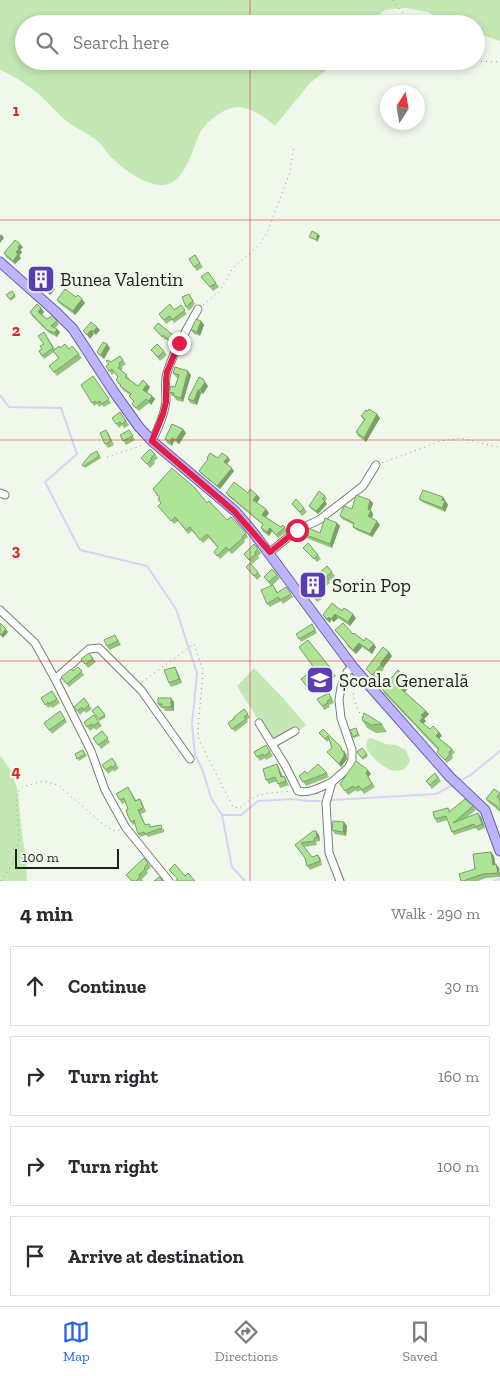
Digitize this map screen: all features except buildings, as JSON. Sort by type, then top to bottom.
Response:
[{"type":"main road","points":[[0,262],[73,329],[138,427],[234,511],[270,552],[353,667],[450,777],[485,810],[500,851]]},
{"type":"street","points":[[152,441],[166,402],[167,372],[179,343],[198,309]]},
{"type":"street","points":[[270,552],[297,530],[319,520],[362,486],[376,465]]},
{"type":"street","points":[[0,610],[35,643],[55,678],[91,752],[105,790],[126,828],[169,881]]},
{"type":"street","points":[[55,678],[89,650],[99,648],[137,686],[190,759]]},
{"type":"street","points":[[259,723],[285,764],[296,789],[300,792],[306,792],[332,782],[348,768],[352,760],[352,750],[341,718],[339,700],[344,679],[347,672],[353,667]]},
{"type":"street","points":[[272,744],[295,731]]},
{"type":"street","points":[[332,782],[326,803],[328,853],[340,881]]},
{"type":"path","points":[[393,0],[405,15]]},
{"type":"path","points":[[485,61],[500,62]]},
{"type":"path","points":[[198,309],[219,292],[233,268],[259,245],[267,232],[290,172],[294,146]]},
{"type":"path","points":[[376,465],[441,441],[460,438],[497,447],[500,445]]},
{"type":"path","points":[[107,457],[152,441]]},
{"type":"path","points":[[137,686],[193,645],[203,671],[198,730],[199,740],[233,807],[239,808],[263,794],[278,794],[296,789]]},
{"type":"path","points":[[357,684],[353,694],[365,724]]},
{"type":"path","points":[[1,881],[15,860],[19,838],[16,796],[22,787],[43,781],[58,785],[114,832],[126,828]]},
{"type":"green space","points":[[0,0],[500,0],[500,41],[485,36],[485,15],[434,15],[428,12],[406,8],[385,10],[379,15],[15,15],[15,70],[326,70],[310,83],[275,126],[258,114],[243,107],[228,109],[219,114],[203,128],[184,170],[178,178],[171,183],[163,185],[149,183],[127,171],[97,141],[66,121],[31,88],[0,70]]},
{"type":"green space","points":[[254,668],[306,725],[297,732],[272,742],[237,686]]},
{"type":"green space","points":[[371,738],[406,750],[410,760],[406,767],[394,771],[380,764],[366,746],[368,739]]},
{"type":"green space","points":[[0,755],[12,772],[18,792],[26,856],[27,881],[0,881]]},
{"type":"waterway","points":[[0,395],[9,407],[61,408],[77,454],[45,482],[80,550],[147,566],[176,609],[197,673],[192,724],[195,755],[203,771],[211,798],[222,815],[232,867],[245,881]]},
{"type":"waterway","points":[[462,780],[500,751]]},
{"type":"waterway","points":[[332,800],[436,794],[451,786]]},
{"type":"waterway","points":[[222,815],[241,815],[258,801],[292,799],[320,801]]},
{"type":"waterway","points":[[494,881],[500,879]]},
{"type":"place","name":"Bunea Valentin","points":[[41,279]]},
{"type":"place","name":"Sorin Pop","points":[[313,585]]},
{"type":"place","name":"Școala Generală","points":[[320,680]]},
{"type":"route","points":[[179,343],[167,372],[166,402],[157,432],[152,441],[234,511],[270,552],[297,530]]}]
